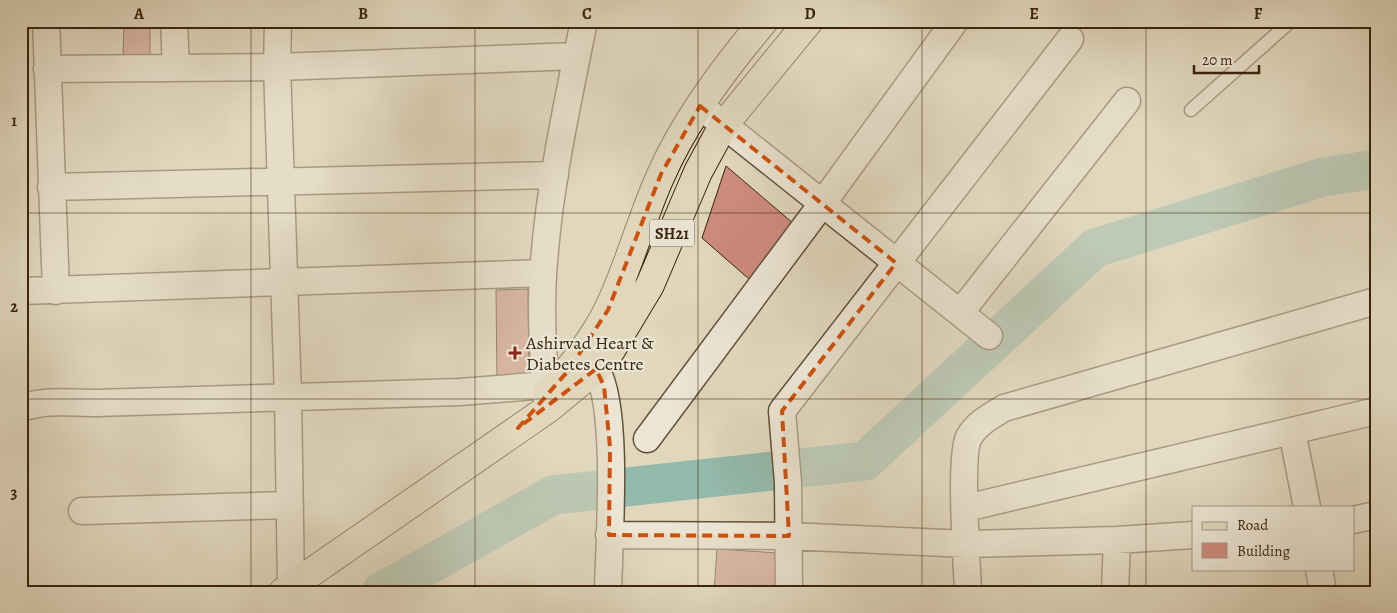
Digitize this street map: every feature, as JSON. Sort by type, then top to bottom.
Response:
[{"type":"main road","name":"SH21","points":[[287,589],[549,408],[588,362],[661,174],[700,106],[730,62],[764,21]]},
{"type":"main road","name":"SH21","points":[[518,428],[546,390],[588,362],[608,355],[650,285],[698,172],[723,126],[809,21]]},
{"type":"street","points":[[46,21],[56,291]]},
{"type":"street","points":[[174,21],[176,68]]},
{"type":"street","points":[[278,21],[277,67],[290,505],[287,589]]},
{"type":"street","points":[[21,408],[35,403],[61,400],[96,403],[546,390],[542,330],[544,273],[555,175],[584,21]]},
{"type":"street","points":[[647,439],[822,204],[954,21]]},
{"type":"street","points":[[790,592],[788,484],[781,418],[785,407],[1070,39]]},
{"type":"street","points":[[47,69],[277,67],[577,56]]},
{"type":"street","points":[[960,313],[1127,101]]},
{"type":"street","points":[[700,106],[989,336]]},
{"type":"street","points":[[51,187],[555,175]]},
{"type":"street","points":[[21,292],[544,273]]},
{"type":"street","points":[[968,592],[965,464],[968,439],[980,423],[1004,408],[1376,301]]},
{"type":"street","points":[[588,362],[604,386],[610,447],[608,592]]},
{"type":"street","points":[[966,508],[1376,411]]},
{"type":"street","points":[[1292,431],[1307,506]]},
{"type":"street","points":[[82,511],[290,505]]},
{"type":"street","points":[[1354,520],[1376,515]]},
{"type":"street","points":[[609,523],[789,536],[967,544],[1117,540],[1192,535]]},
{"type":"street","points":[[1115,592],[1117,540]]},
{"type":"street","points":[[1319,570],[1324,592]]},
{"type":"lane","points":[[1191,110],[1292,21]]},
{"type":"highlighted area","points":[[700,106],[896,263],[782,411],[789,536],[609,535],[610,447],[604,386],[596,369],[518,428],[568,371],[608,310],[661,174]]},
{"type":"building","points":[[124,21],[150,21],[150,56],[123,56]]},
{"type":"building","points":[[726,166],[794,224],[749,279],[702,238]]},
{"type":"building","points":[[528,289],[529,384],[497,384],[496,290]]},
{"type":"building","points":[[717,549],[778,553],[776,592],[714,592]]},
{"type":"waterway","points":[[381,592],[553,495],[865,461],[1095,248],[1323,177],[1376,169]]},
{"type":"place","name":"Ashirvad Heart & Diabetes Centre","points":[[515,353]]}]
